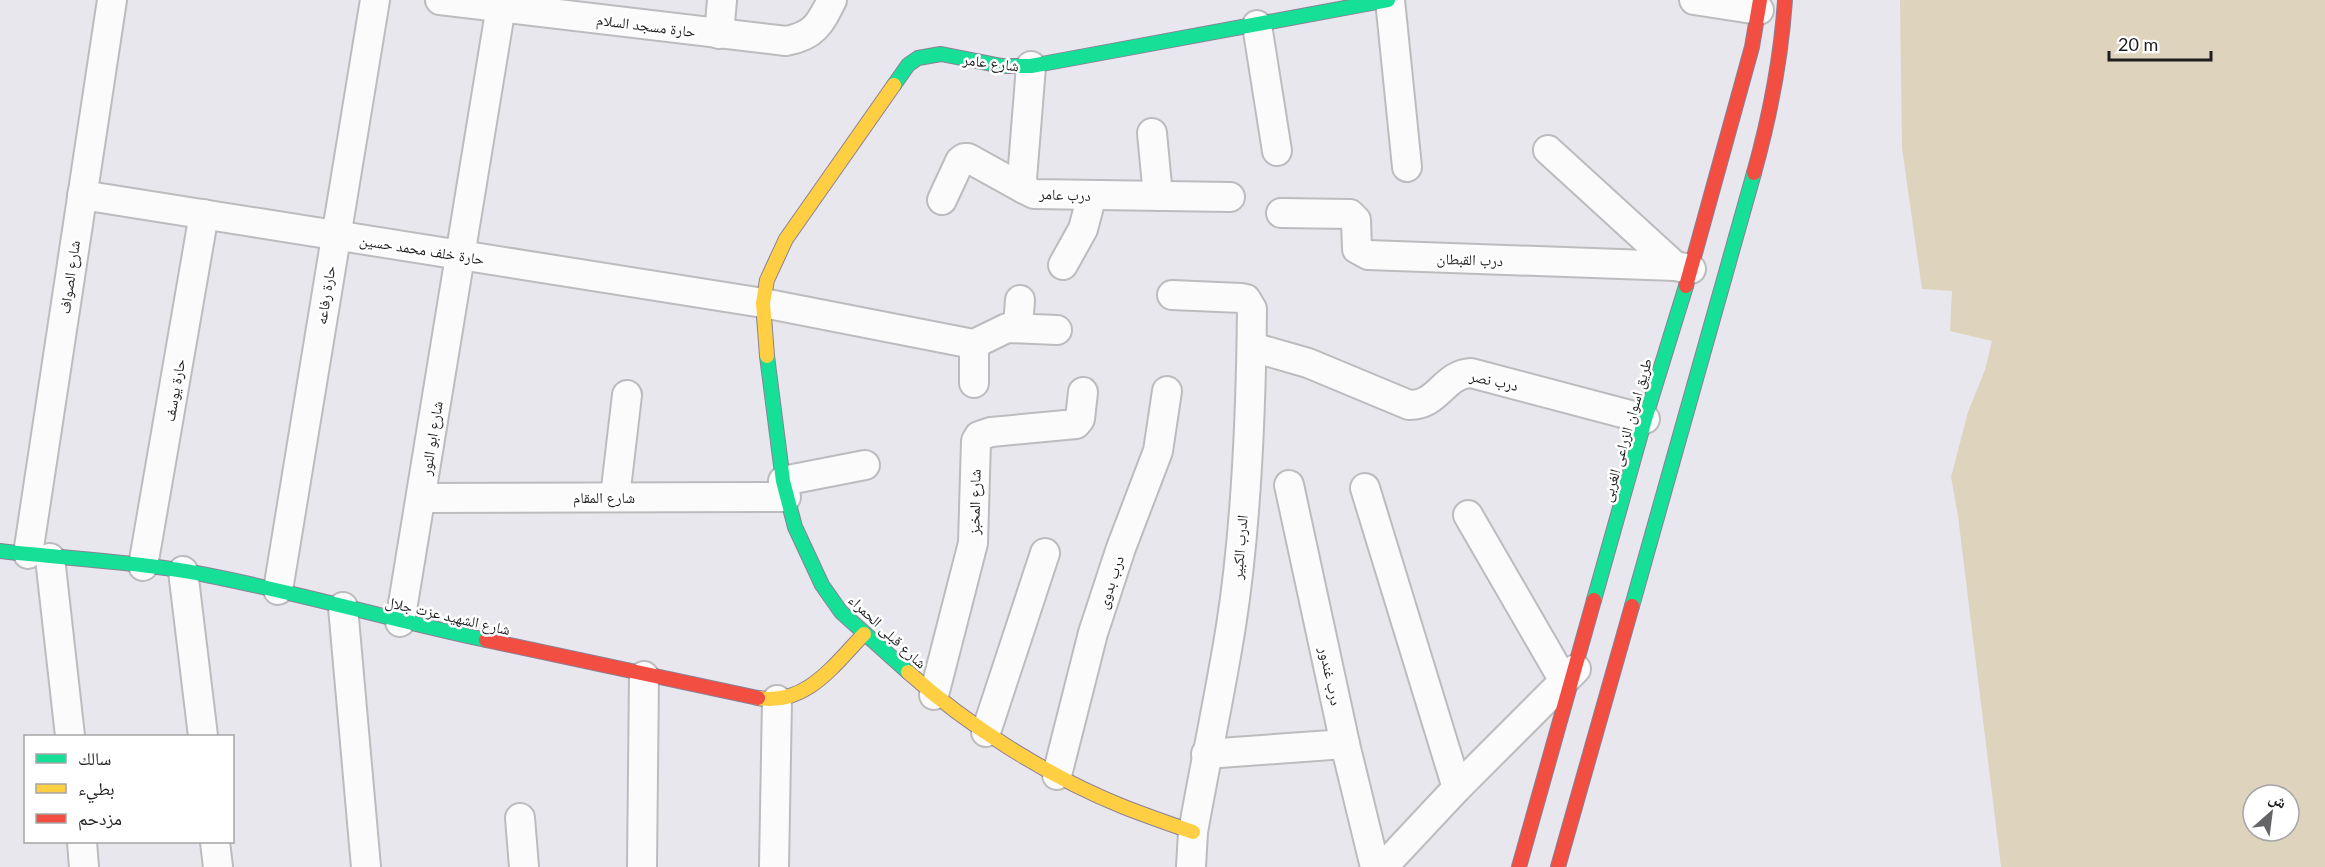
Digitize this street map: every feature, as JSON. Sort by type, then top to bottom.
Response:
[{"type":"street","name":"شارع الصواف","points":[[70,735],[39,556],[82,195],[112,0]]},
{"type":"street","name":"حارة رفاعه","points":[[278,590],[375,0]]},
{"type":"street","name":"حارة مسجد السلام","points":[[440,0],[501,4],[786,41],[799,39],[810,33],[820,23],[832,0]]},
{"type":"street","points":[[719,34],[722,0]]},
{"type":"street","points":[[1389,0],[1407,167]]},
{"type":"street","name":"شارع عامر","points":[[763,303],[767,280],[786,239],[908,65],[918,58],[941,54],[1002,66],[1031,66],[1257,25],[1335,6],[1389,0]]},
{"type":"street","points":[[1558,867],[1767,127],[1782,44],[1768,3],[1694,0]]},
{"type":"street","name":"طريق اسوان الزراعى الغربى","points":[[1519,867],[1570,675],[1645,419],[1683,267],[1768,3]]},
{"type":"street","name":"شارع ابو النور","points":[[400,622],[501,4]]},
{"type":"street","points":[[1257,25],[1277,151]]},
{"type":"street","name":"درب عامر","points":[[1031,66],[1022,179],[1024,189],[1034,194],[1230,197]]},
{"type":"street","points":[[1152,133],[1158,196]]},
{"type":"street","points":[[1548,150],[1683,267]]},
{"type":"street","points":[[942,200],[960,161],[964,158],[968,158],[1024,189]]},
{"type":"street","name":"حارة خلف محمد حسين","points":[[82,195],[763,303],[974,344]]},
{"type":"street","points":[[1063,265],[1083,229],[1092,195]]},
{"type":"street","name":"درب القبطان","points":[[1281,213],[1350,214],[1356,220],[1357,249],[1368,255],[1683,267]]},
{"type":"street","name":"حارة يوسف","points":[[144,566],[204,214]]},
{"type":"street","name":"الدرب الكبير","points":[[1172,295],[1246,299],[1252,309],[1249,429],[1237,580],[1231,626],[1193,832],[1191,867]]},
{"type":"street","name":"شارع قبلى الحمراء","points":[[763,303],[765,340],[784,489],[795,527],[822,585],[841,612],[934,695],[986,732],[1057,775],[1123,807],[1193,832]]},
{"type":"street","points":[[974,383],[974,344],[1007,328],[1019,313],[1057,330]]},
{"type":"street","name":"درب نصر","points":[[1252,347],[1308,363],[1409,405],[1423,404],[1456,376],[1471,373],[1645,419]]},
{"type":"street","name":"درب بدوى","points":[[1057,775],[1093,633],[1121,548],[1155,460],[1167,391]]},
{"type":"street","name":"شارع المخبز","points":[[934,695],[973,543],[976,441],[979,436],[991,432],[1076,424],[1080,419],[1083,392]]},
{"type":"street","points":[[615,497],[627,395]]},
{"type":"street","name":"شارع المقام","points":[[422,498],[615,497],[784,489],[865,465]]},
{"type":"street","name":"درب غندور","points":[[1289,485],[1345,744],[1376,867]]},
{"type":"street","points":[[1365,488],[1457,788]]},
{"type":"street","points":[[1383,867],[1457,788],[1570,675],[1467,515]]},
{"type":"street","name":"شارع الشهيد عزت جلال","points":[[0,551],[183,571],[278,590],[400,622],[644,676],[756,698],[777,700],[796,695],[810,687],[864,634]]},
{"type":"street","points":[[986,732],[1045,553]]},
{"type":"street","points":[[183,571],[203,735]]},
{"type":"street","points":[[343,607],[366,867]]},
{"type":"street","points":[[642,867],[644,676]]},
{"type":"street","points":[[774,867],[777,700]]},
{"type":"street","points":[[1206,754],[1345,744]]},
{"type":"street","points":[[520,818],[524,867]]},
{"type":"street","points":[[82,843],[84,867]]},
{"type":"street","points":[[215,843],[218,867]]},
{"type":"shaded area","points":[[1900,0],[2325,0],[2325,867],[2001,867],[1958,516],[1951,477],[1968,412],[1985,370],[1992,341],[1950,331],[1952,291],[1922,289],[1902,148]]},
{"type":"traffic: fast","points":[[894,85],[908,65],[918,58],[941,54],[1002,66],[1031,66],[1388,0]]},
{"type":"traffic: fast","points":[[1632,606],[1754,173]]},
{"type":"traffic: fast","points":[[1594,600],[1645,419],[1686,286]]},
{"type":"traffic: fast","points":[[767,356],[783,481],[795,527],[822,585],[841,612],[908,672]]},
{"type":"traffic: fast","points":[[0,551],[185,571],[261,586],[486,640]]},
{"type":"traffic: slow","points":[[767,356],[763,303],[767,280],[786,239],[894,85]]},
{"type":"traffic: slow","points":[[758,698],[775,699],[791,696],[805,689],[830,670],[864,634]]},
{"type":"traffic: slow","points":[[908,672],[983,731],[1067,781],[1133,810],[1193,832]]},
{"type":"traffic: jam","points":[[1686,286],[1752,47],[1760,0]]},
{"type":"traffic: jam","points":[[1754,173],[1774,87],[1785,0]]},
{"type":"traffic: jam","points":[[1519,867],[1594,600]]},
{"type":"traffic: jam","points":[[1558,867],[1632,606]]},
{"type":"traffic: jam","points":[[486,640],[758,698]]}]
